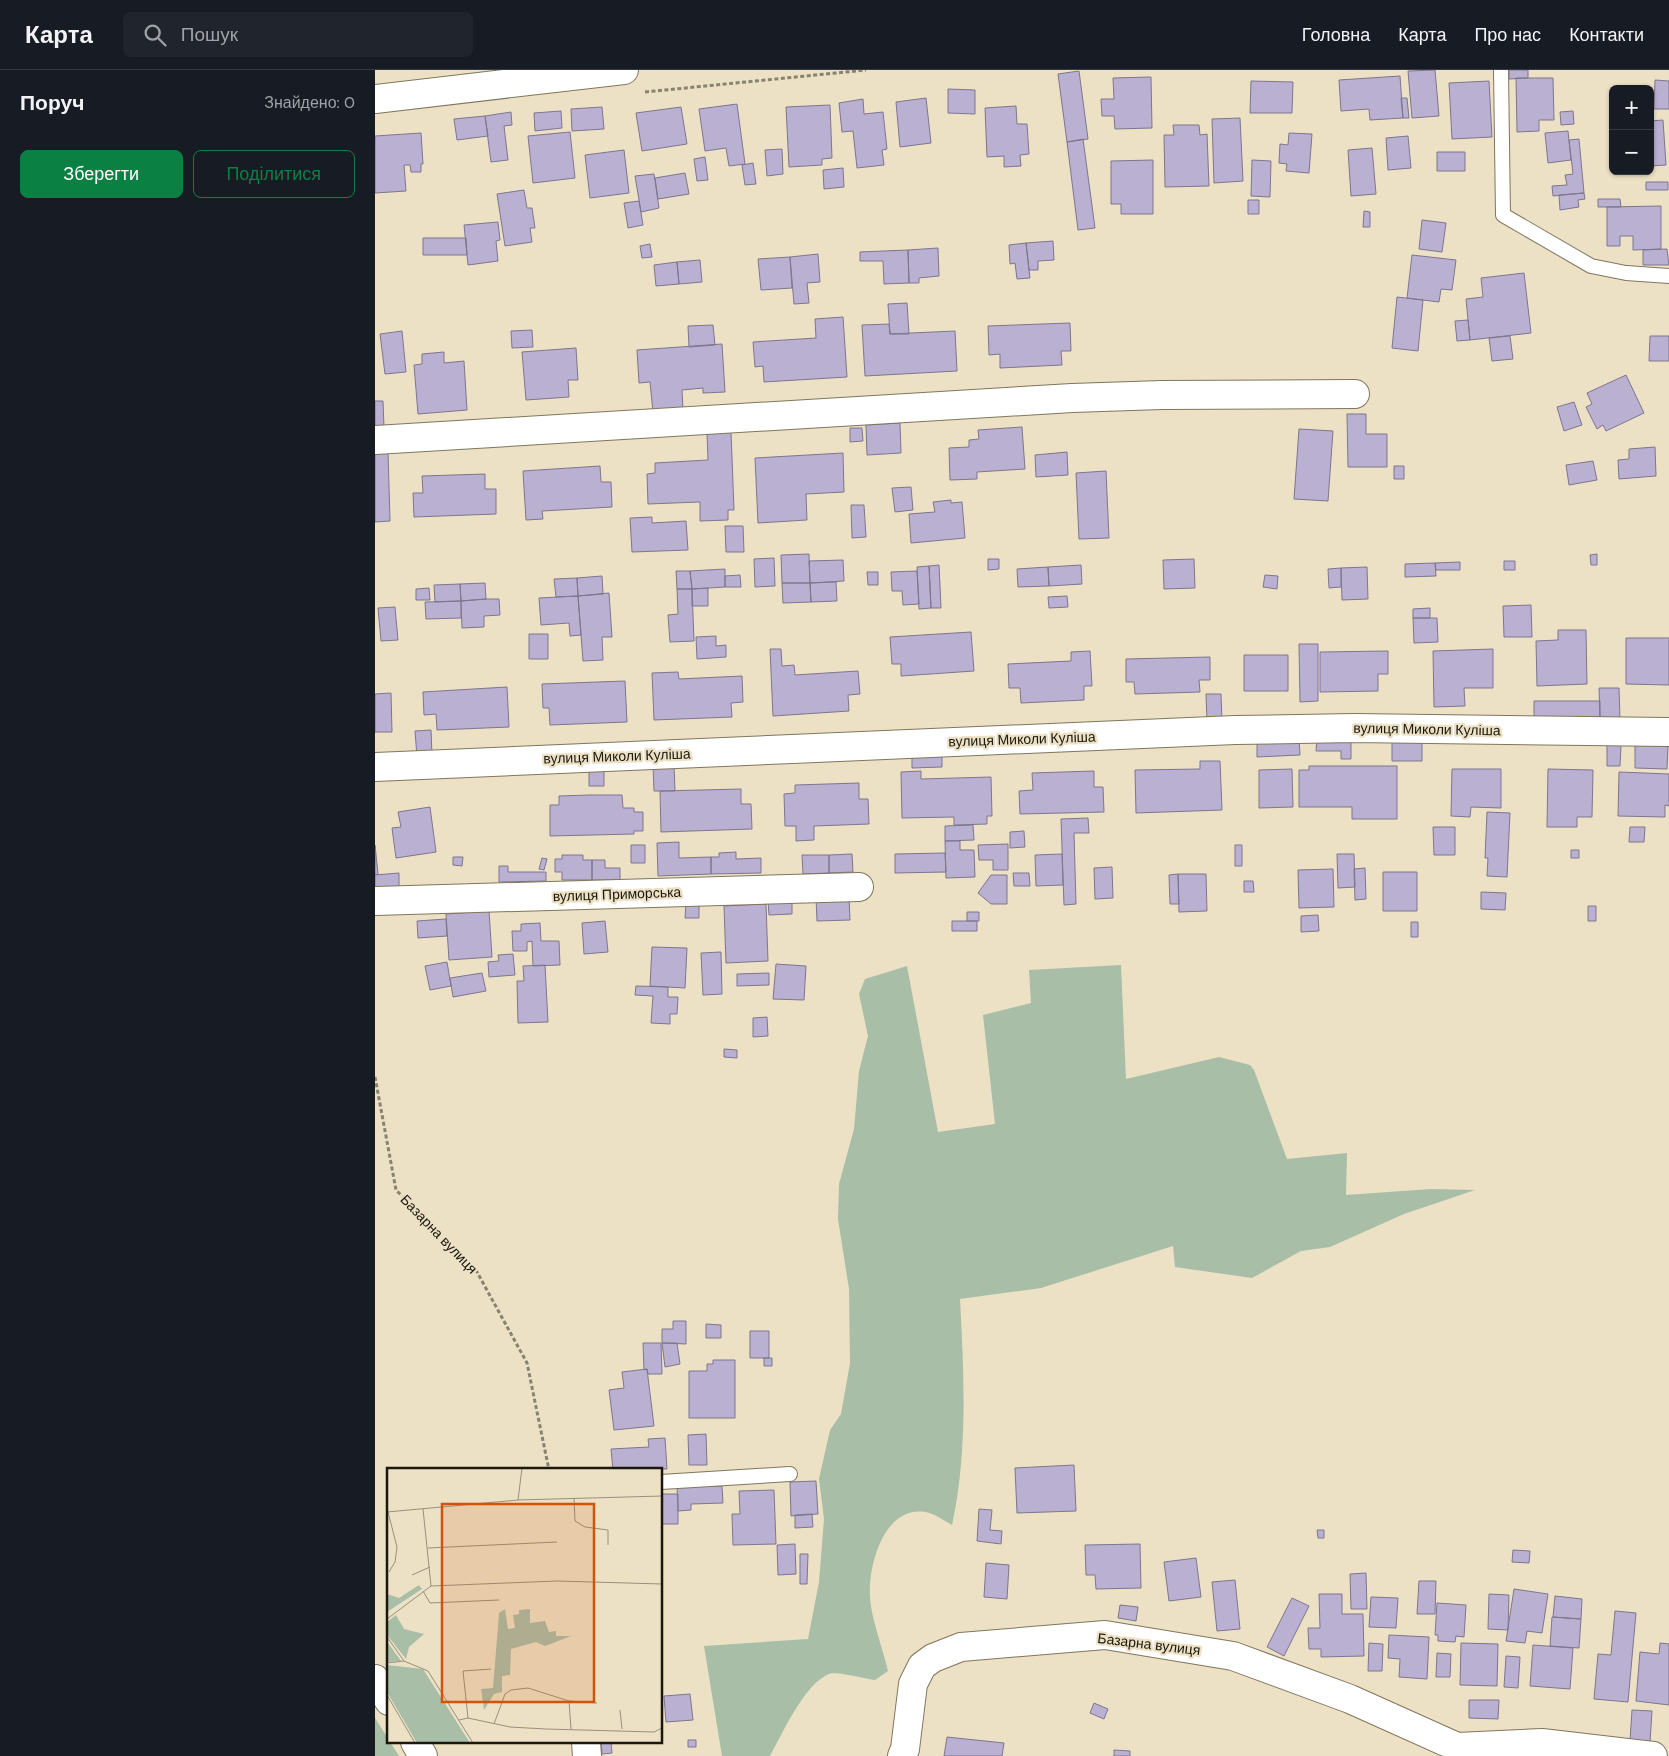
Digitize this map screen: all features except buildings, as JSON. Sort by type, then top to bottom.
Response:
[{"type":"street","points":[[375,99],[624,70]]},
{"type":"street","points":[[375,440],[1071,398],[1162,395],[1355,394]]},
{"type":"street","name":"вулиця Миколи Куліша","points":[[375,766],[1235,730],[1354,728],[1669,732]]},
{"type":"street","name":"вулиця Приморська","points":[[375,902],[859,887]]},
{"type":"street","name":"Базарна вулиця","points":[[902,1756],[905,1749],[913,1684],[923,1666],[933,1658],[961,1647],[1105,1636],[1233,1656],[1350,1699],[1457,1751],[1542,1743],[1653,1756]]},
{"type":"street","points":[[375,1679],[387,1698]]},
{"type":"street","points":[[416,1744],[423,1756]]},
{"type":"lane","points":[[1501,70],[1503,215],[1591,266],[1626,273],[1669,276]]},
{"type":"lane","points":[[663,1482],[790,1474]]},
{"type":"path","name":"Базарна вулиця","points":[[375,1077],[396,1190],[477,1272],[482,1280],[527,1364],[549,1468]]},
{"type":"green space","points":[[1121,965],[1126,1079],[1219,1057],[1250,1065],[1254,1070],[1287,1159],[1347,1153],[1346,1195],[1431,1189],[1475,1190],[1404,1214],[1330,1247],[1301,1251],[1252,1278],[1175,1267],[1173,1246],[1041,1288],[960,1299],[963,1356],[963,1441],[961,1469],[952,1525],[939,1517],[925,1512],[911,1513],[899,1518],[881,1540],[872,1569],[870,1584],[871,1605],[888,1671],[875,1680],[844,1674],[829,1674],[820,1679],[803,1698],[770,1756],[722,1756],[704,1646],[808,1639],[819,1582],[824,1519],[819,1479],[830,1430],[841,1414],[850,1363],[849,1289],[838,1219],[839,1184],[854,1129],[859,1071],[868,1036],[859,994],[865,979],[907,966],[938,1132],[995,1124],[983,1015],[1031,1003],[1029,970]]},
{"type":"green space","points":[[375,1718],[387,1737],[387,1744],[391,1744],[399,1756],[375,1756]]}]
